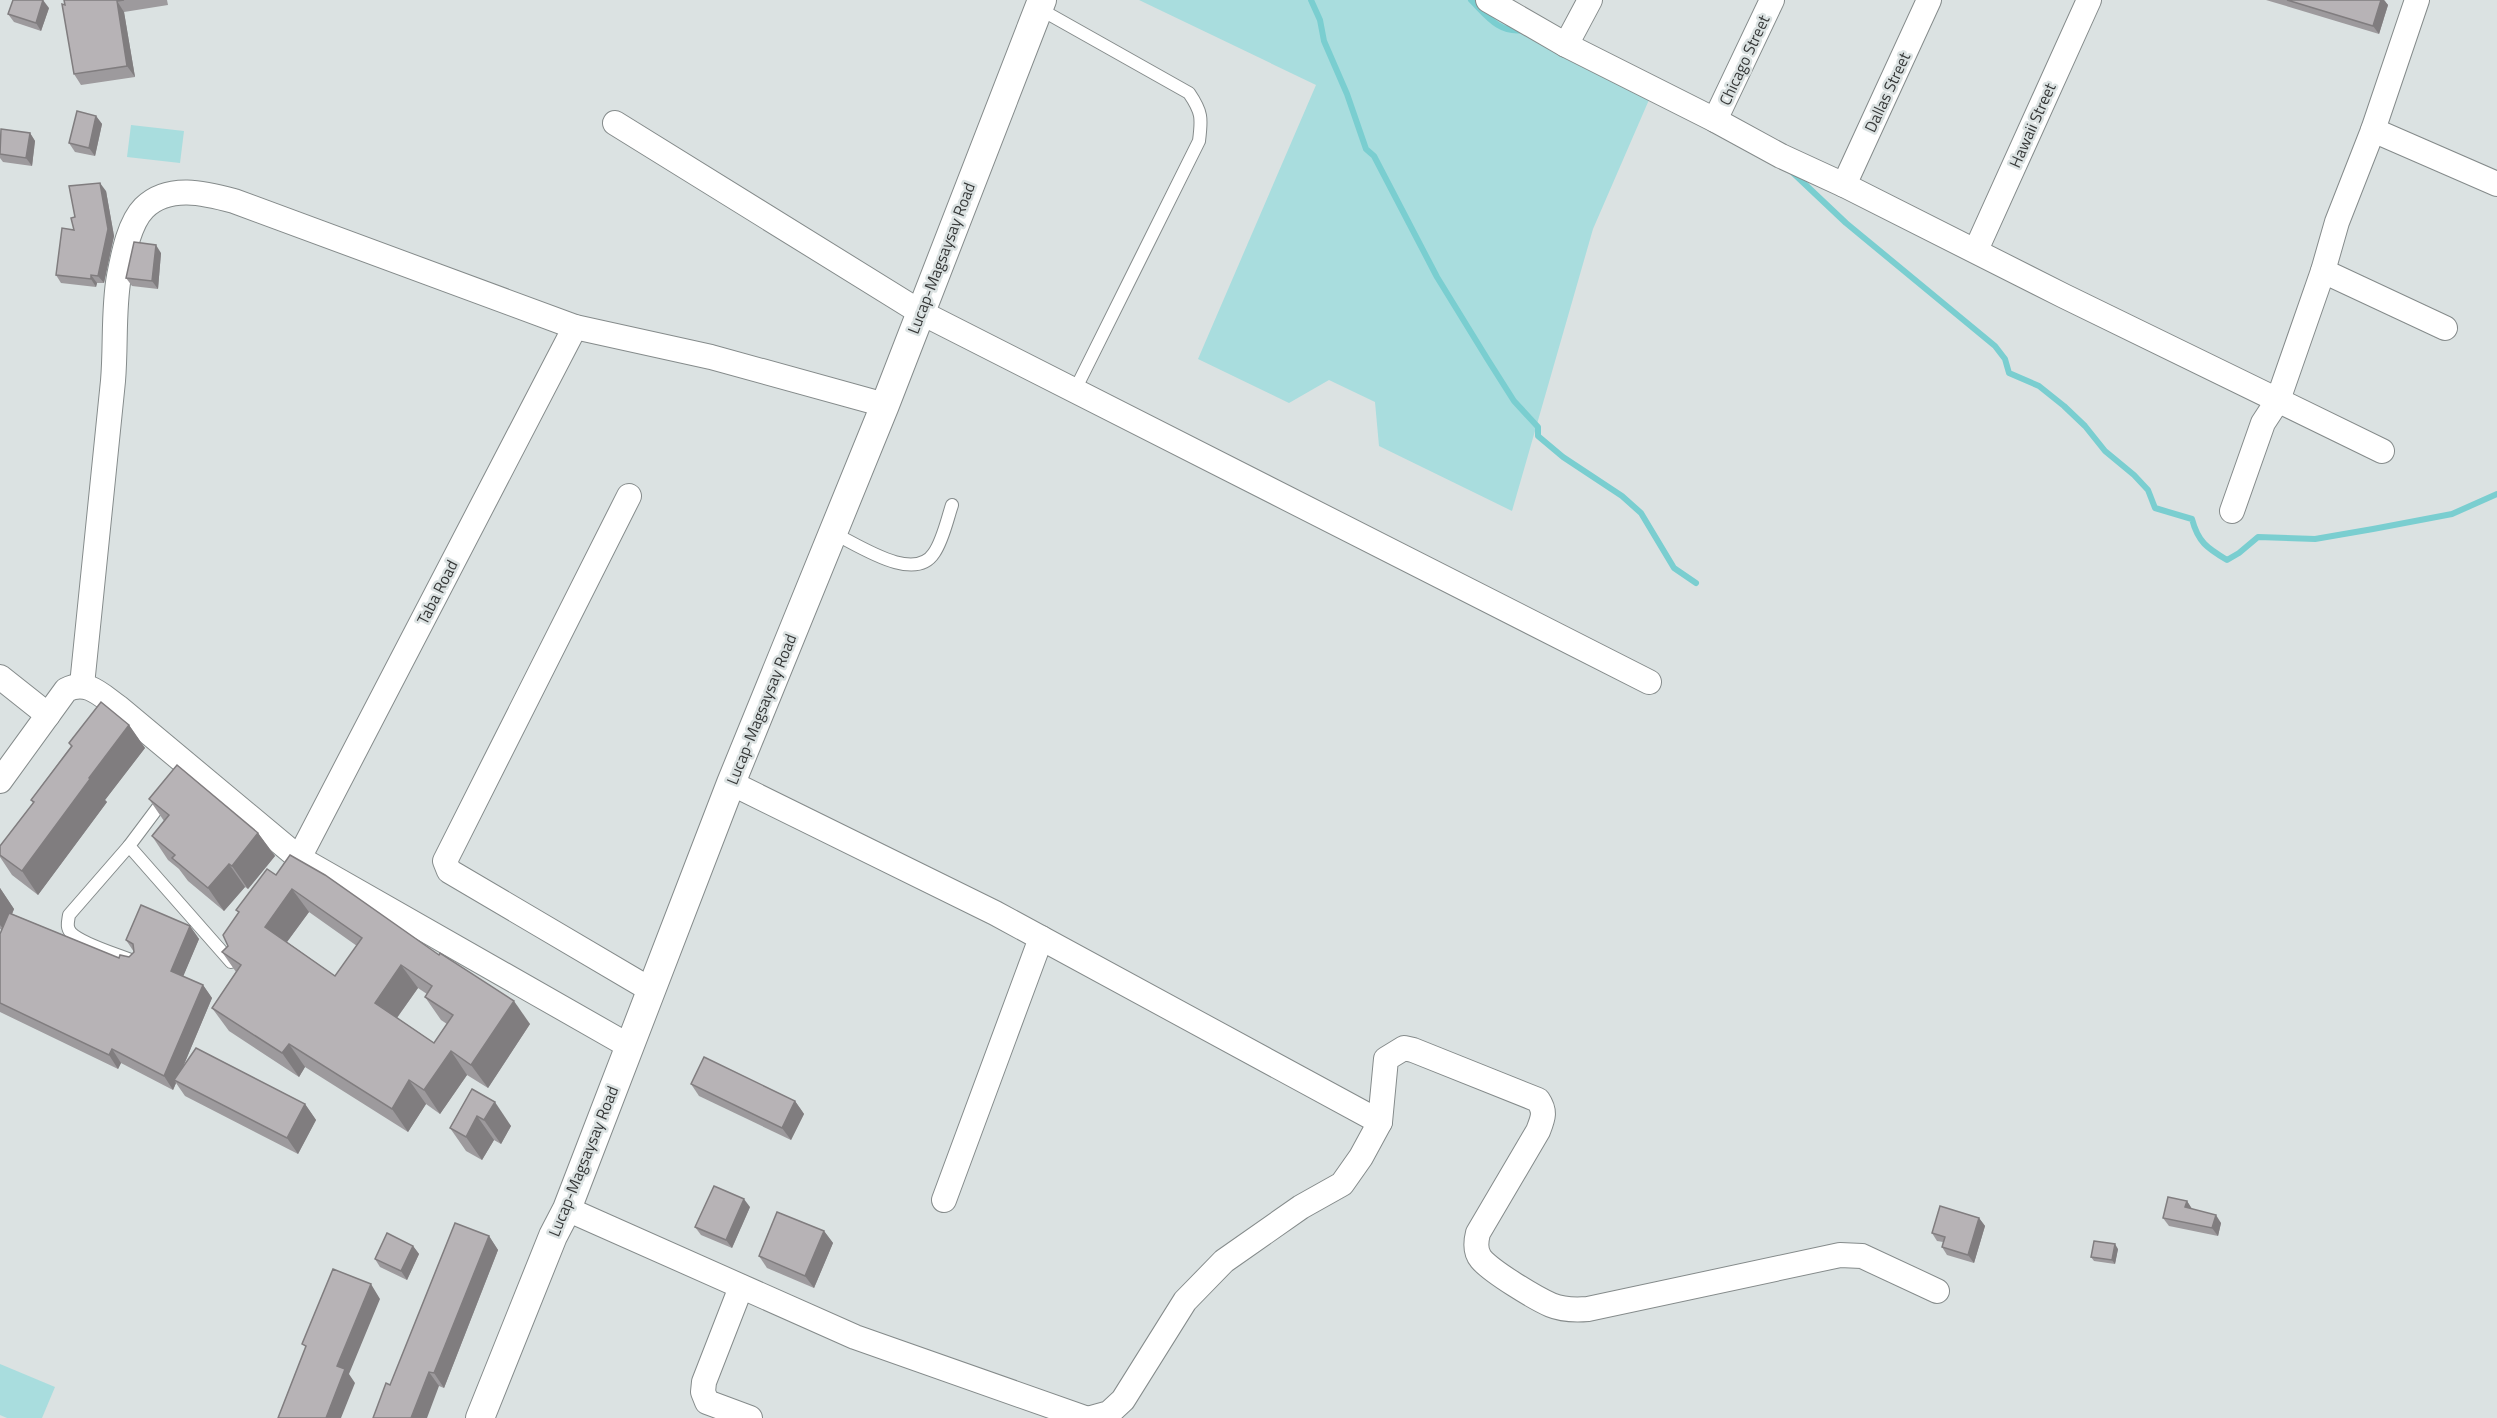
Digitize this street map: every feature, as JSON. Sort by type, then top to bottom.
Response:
[{"type":"street","points":[[1488,0],[1566,45],[1781,156],[2382,451]]},
{"type":"street","points":[[1566,45],[1590,0]]},
{"type":"street","name":"Chicago Street","points":[[1715,120],[1772,0]]},
{"type":"street","name":"Dallas Street","points":[[1844,185],[1929,0]]},
{"type":"street","name":"Hawaii Street","points":[[1976,250],[2089,0]]},
{"type":"street","points":[[2232,511],[2262,423],[2278,400],[2324,271],[2337,222],[2373,130],[2417,0]]},
{"type":"street","name":"Lucap-Magsaysay Road","points":[[480,1418],[553,1236],[567,1209],[731,783],[885,405],[1040,4]]},
{"type":"street","points":[[615,123],[920,312],[1649,682]]},
{"type":"street","points":[[2373,130],[2497,184]]},
{"type":"street","points":[[82,685],[113,377],[119,279],[128,238],[142,209],[160,196],[184,192],[209,194],[234,201],[575,327],[711,357],[885,405]]},
{"type":"street","points":[[2324,271],[2445,328]]},
{"type":"street","name":"Taba Road","points":[[299,858],[575,327]]},
{"type":"street","points":[[629,496],[445,861],[449,871],[651,990]]},
{"type":"street","points":[[0,677],[48,715]]},
{"type":"street","points":[[0,781],[66,690],[82,685],[118,707],[299,858],[629,1046]]},
{"type":"street","points":[[731,783],[1041,938],[1380,1122]]},
{"type":"street","points":[[944,1200],[1041,938]]},
{"type":"street","points":[[1091,1418],[1109,1413],[1124,1400],[1185,1301],[1224,1261],[1301,1207],[1342,1184],[1361,1157],[1380,1122],[1386,1059],[1404,1048],[1538,1100],[1544,1108],[1544,1117],[1538,1131],[1478,1233],[1476,1245],[1480,1258],[1497,1272],[1552,1306],[1573,1310],[1588,1309],[1840,1255],[1862,1256],[1937,1291]]},
{"type":"street","points":[[567,1209],[855,1337],[1085,1418]]},
{"type":"street","points":[[741,1287],[704,1382],[703,1392],[707,1402],[750,1418]]},
{"type":"lane","points":[[1040,4],[1189,93],[1198,107],[1202,120],[1199,141],[1074,392]]},
{"type":"lane","points":[[833,533],[896,564],[917,566],[930,559],[936,551],[952,505]]},
{"type":"lane","points":[[136,962],[82,940],[70,932],[67,924],[69,915],[129,846],[171,789]]},
{"type":"lane","points":[[129,846],[236,968]]},
{"type":"shaded area","points":[[1139,0],[1490,0],[1655,86],[1593,229],[1512,511],[1379,446],[1375,402],[1329,380],[1289,403],[1198,359],[1316,85]]},
{"type":"shaded area","points":[[131,125],[184,131],[180,163],[127,157]]},
{"type":"shaded area","points":[[0,1364],[55,1387],[42,1418],[7,1418],[0,1415]]},
{"type":"building","points":[[13,0],[43,0],[36,23],[8,14]]},
{"type":"building","points":[[64,0],[124,0],[117,1],[127,66],[74,74],[62,4],[65,5]]},
{"type":"building","points":[[2287,0],[2381,0],[2373,26]]},
{"type":"building","points":[[77,111],[96,116],[89,148],[69,143]]},
{"type":"building","points":[[1,129],[30,133],[26,158],[0,154]]},
{"type":"building","points":[[100,183],[108,229],[98,276],[91,275],[91,279],[56,275],[62,228],[74,230],[71,218],[75,217],[69,186]]},
{"type":"building","points":[[134,242],[156,245],[152,281],[126,278]]},
{"type":"building","points":[[101,702],[129,725],[22,871],[0,855],[0,846],[34,802],[31,800],[72,746],[69,743]]},
{"type":"building","points":[[177,765],[258,833],[232,866],[229,864],[208,888],[172,858],[175,855],[152,836],[169,815],[149,799]]},
{"type":"building","points":[[290,855],[325,875],[439,955],[440,953],[514,1001],[471,1065],[451,1051],[424,1090],[409,1080],[392,1109],[289,1044],[282,1053],[212,1008],[241,965],[222,952],[228,946],[223,935],[239,912],[236,910],[267,869],[276,875]],"holes":[[[292,889],[362,938],[335,976],[265,927]],[[401,965],[432,986],[425,997],[453,1015],[434,1043],[375,1003]]]},
{"type":"building","points":[[141,905],[190,926],[171,971],[203,985],[164,1076],[112,1049],[109,1055],[0,1003],[0,934],[9,913],[119,958],[120,955],[129,957],[134,952],[133,944],[126,940]]},
{"type":"building","points":[[196,1048],[305,1104],[287,1138],[174,1080]]},
{"type":"building","points":[[704,1057],[795,1101],[782,1128],[691,1084]]},
{"type":"building","points":[[472,1089],[495,1102],[484,1120],[477,1116],[466,1137],[450,1128]]},
{"type":"building","points":[[714,1186],[744,1199],[726,1240],[695,1227]]},
{"type":"building","points":[[2168,1197],[2187,1201],[2185,1207],[2216,1215],[2212,1228],[2163,1218]]},
{"type":"building","points":[[1940,1206],[1979,1218],[1968,1255],[1942,1247],[1945,1237],[1932,1233]]},
{"type":"building","points":[[777,1212],[824,1231],[805,1276],[759,1256]]},
{"type":"building","points":[[455,1223],[489,1236],[434,1373],[429,1372],[411,1418],[373,1418],[386,1383],[390,1385]]},
{"type":"building","points":[[387,1233],[413,1246],[401,1271],[375,1259]]},
{"type":"building","points":[[2094,1241],[2115,1244],[2112,1260],[2091,1257]]},
{"type":"building","points":[[333,1269],[371,1284],[337,1366],[345,1369],[326,1418],[278,1418],[306,1346],[302,1344]]},
{"type":"waterway","points":[[1311,0],[1320,20],[1324,41],[1347,94],[1366,149],[1374,156],[1437,277],[1514,401],[1538,427],[1538,436],[1563,457],[1622,496],[1641,513],[1674,568],[1696,583]]},
{"type":"waterway","points":[[1471,0],[1488,18],[1500,26],[1515,31],[1524,30]]},
{"type":"waterway","points":[[1791,171],[1846,223],[1995,346],[2005,359],[2009,373],[2039,386],[2064,406],[2085,426],[2105,451],[2148,490],[2155,508],[2192,519],[2204,544],[2227,560],[2258,537],[2315,539],[2373,529],[2452,514],[2497,494]]}]
